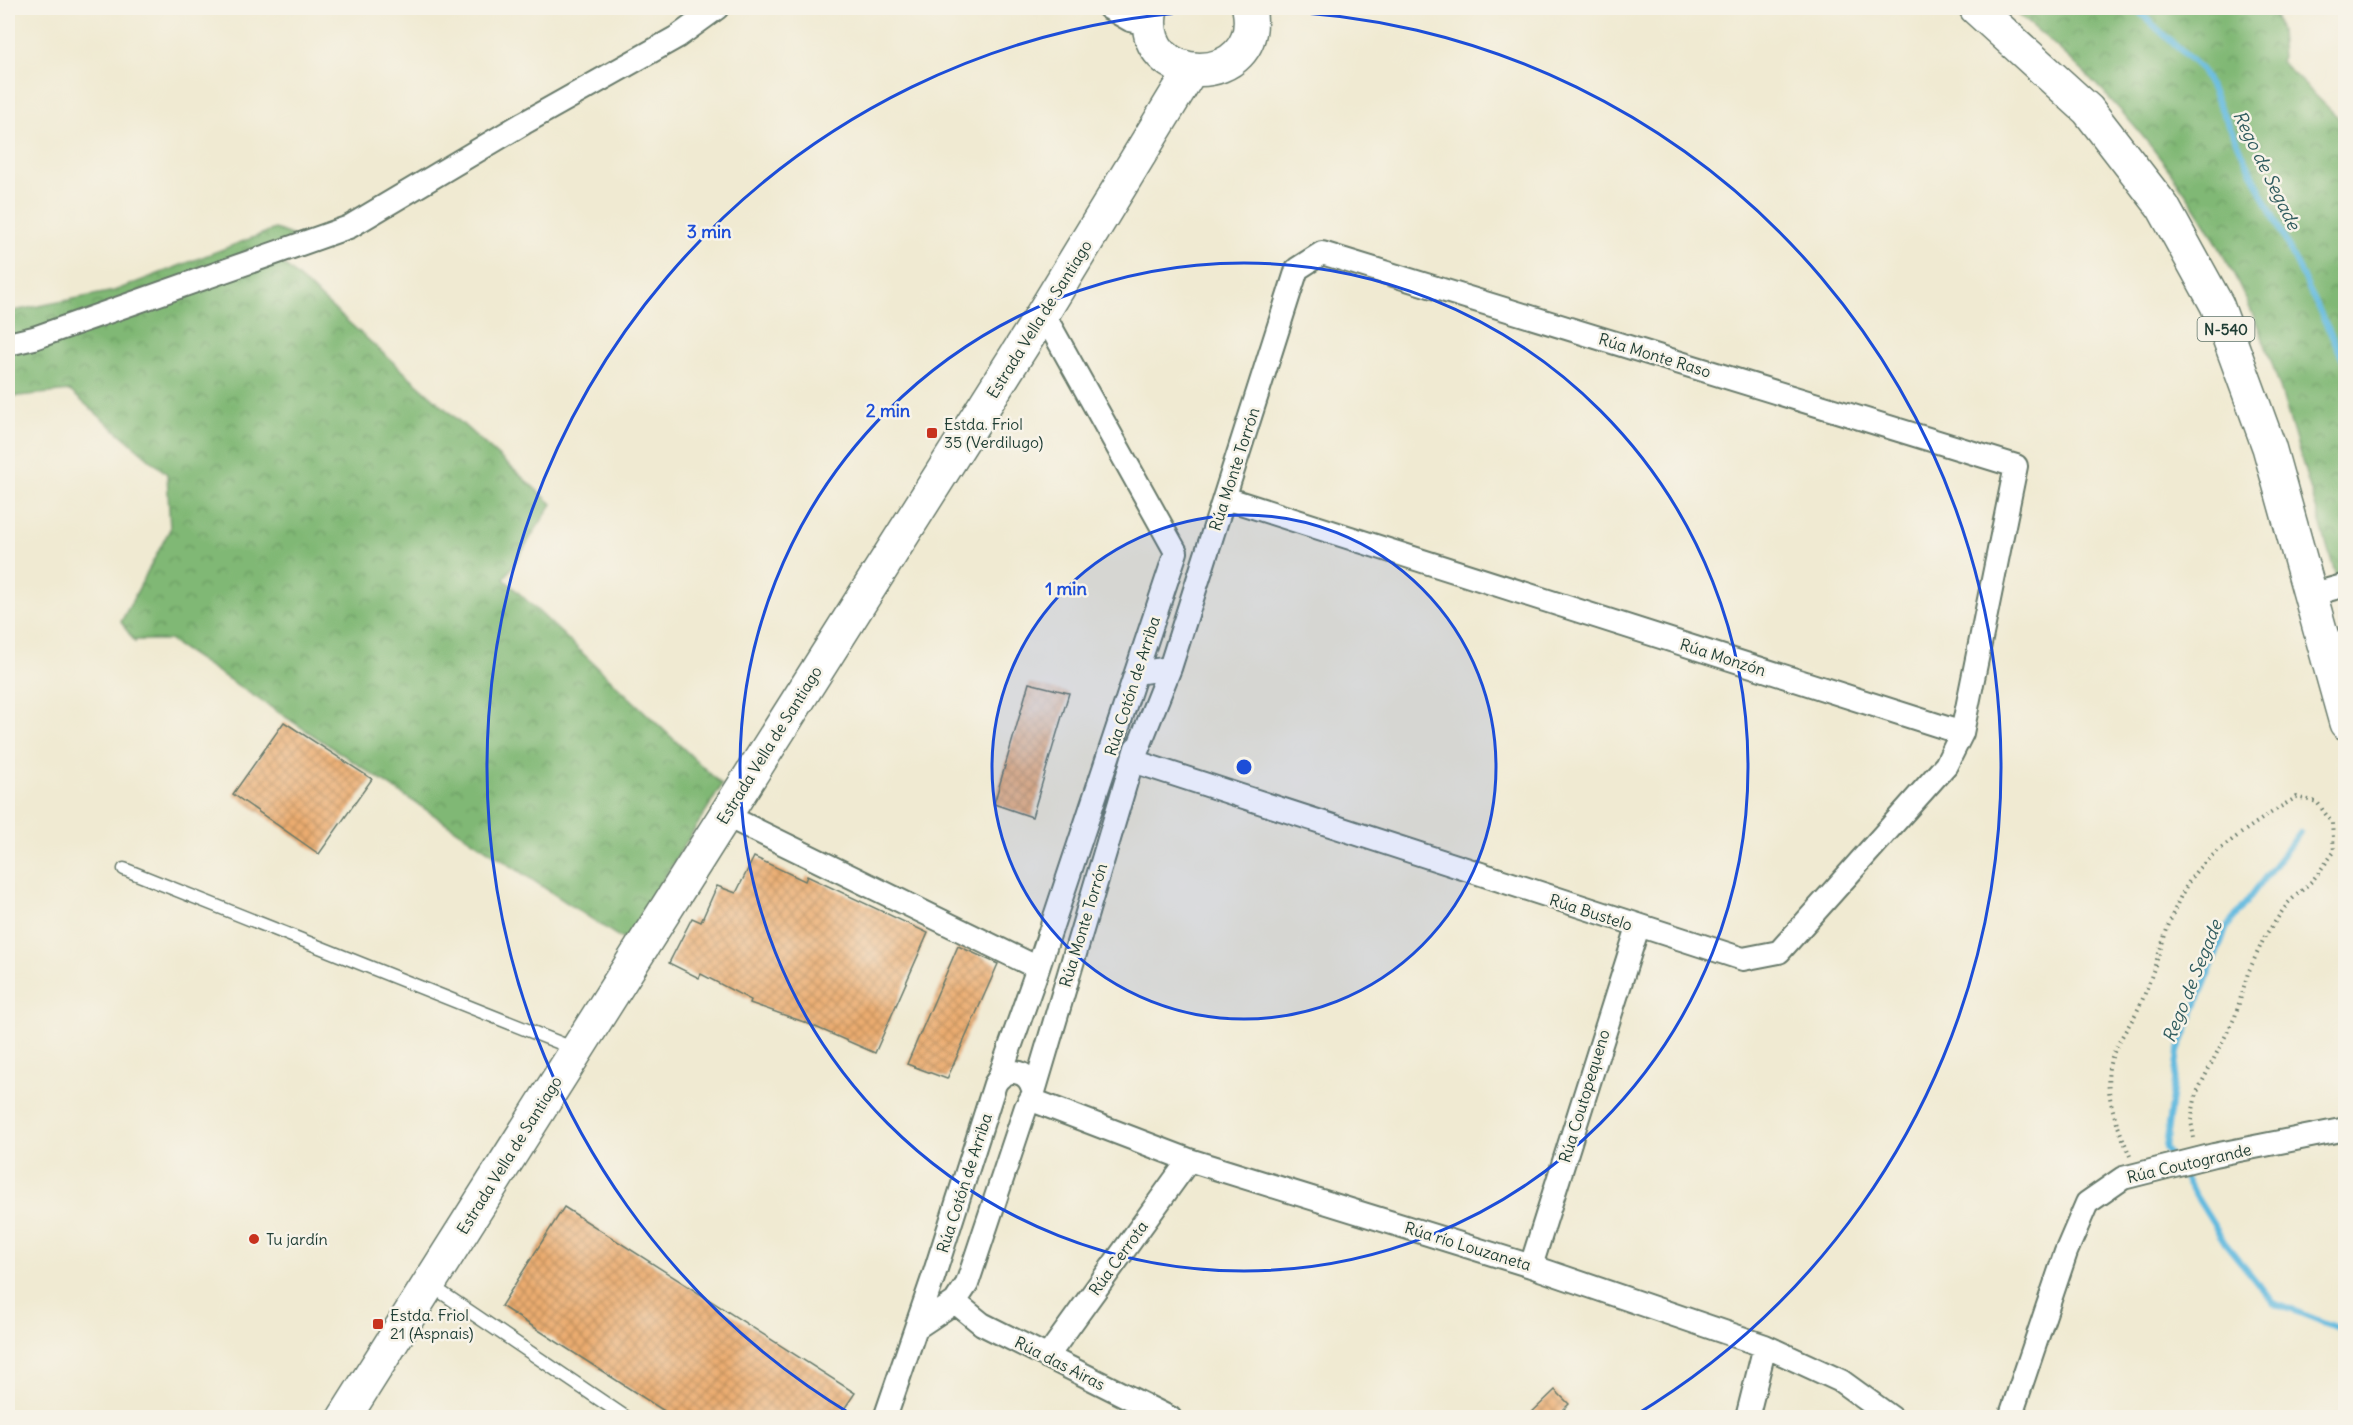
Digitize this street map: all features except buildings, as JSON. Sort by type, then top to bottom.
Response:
[{"type":"main road","points":[[1150,16],[1153,40],[1162,54],[1173,63],[1201,71],[1229,62],[1240,51],[1249,32],[1249,8]]},
{"type":"main road","name":"N-540","points":[[1976,8],[2088,110],[2163,207],[2217,305],[2269,447],[2310,595],[2337,650],[2346,723]]},
{"type":"main road","name":"Estrada Vella de Santiago","points":[[344,1418],[1043,313],[1191,70]]},
{"type":"street","points":[[8,344],[34,338],[155,297],[349,227],[524,123],[677,37],[717,8]]},
{"type":"street","points":[[1109,8],[1130,20],[1150,16]]},
{"type":"street","name":"Rúa Monte Raso","points":[[1297,269],[1322,253],[2016,466],[1962,733]]},
{"type":"street","name":"Rúa Monte Torrón","points":[[1133,762],[1170,668],[1297,269]]},
{"type":"street","name":"Rúa Cotón de Arriba","points":[[885,1418],[1176,552],[1043,313]]},
{"type":"street","name":"Rúa Monzón","points":[[1225,498],[1962,733]]},
{"type":"street","points":[[2310,595],[2346,585]]},
{"type":"street","points":[[1136,673],[1170,668]]},
{"type":"street","name":"Rúa Monte Torrón","points":[[955,1298],[1030,1099],[1133,762],[1149,697],[1136,673]]},
{"type":"street","name":"Rúa Bustelo","points":[[1133,762],[1638,927],[1743,959],[1779,952],[1946,765],[1962,733]]},
{"type":"street","points":[[725,815],[1038,968]]},
{"type":"street","name":"Rúa Coutopequeno","points":[[1531,1266],[1638,927]]},
{"type":"street","points":[[1017,1071],[1028,1078],[1030,1099],[1020,1111],[1007,1111],[997,1103],[996,1084],[1004,1074],[1017,1071]]},
{"type":"street","name":"Rúa río Louzaneta","points":[[1030,1099],[1189,1160],[1531,1266],[1765,1346],[1841,1381],[1892,1418]]},
{"type":"street","name":"Rúa Coutogrande","points":[[2010,1418],[2066,1252],[2087,1203],[2123,1178],[2198,1159],[2346,1130]]},
{"type":"street","name":"Rúa Cerrota","points":[[1047,1357],[1189,1160]]},
{"type":"street","name":"Rúa Cotón de Arriba","points":[[934,1275],[955,1298]]},
{"type":"street","points":[[915,1328],[955,1298]]},
{"type":"street","name":"Rúa das Airas","points":[[955,1298],[982,1324],[1170,1418]]},
{"type":"street","points":[[1747,1418],[1765,1346]]},
{"type":"lane","points":[[124,869],[576,1050]]},
{"type":"lane","points":[[428,1284],[627,1418]]},
{"type":"path","points":[[2138,1174],[2111,1110],[2109,1068],[2140,1006],[2172,918],[2193,875],[2218,852],[2274,810],[2297,796],[2317,802],[2332,823],[2334,852],[2313,880],[2288,903],[2265,936],[2248,973],[2235,1017],[2196,1094],[2191,1121],[2198,1159]]},
{"type":"green space","points":[[2010,8],[2273,8],[2280,31],[2282,59],[2280,61],[2345,124],[2345,607],[2268,354],[2235,276],[2211,232],[2153,149],[2121,111],[2086,74]]},
{"type":"green space","points":[[275,229],[305,240],[281,262],[552,504],[504,579],[722,785],[625,941],[169,640],[136,640],[135,642],[121,622],[170,529],[167,474],[70,391],[8,397],[8,312],[114,291]]},
{"type":"waterway","name":"Rego de Segade","points":[[2135,8],[2202,70],[2346,365]]},
{"type":"waterway","name":"Rego de Segade","points":[[2173,1161],[2165,1148],[2178,1052],[2227,927],[2300,832]]},
{"type":"waterway","name":"Rego de Segade","points":[[2179,1169],[2225,1243],[2274,1303],[2346,1331]]},
{"type":"place","name":"Estda. Friol 35 (Verdilugo)","points":[[932,433]]},
{"type":"place","name":"Tu jardín","points":[[254,1239]]},
{"type":"place","name":"Estda. Friol 21 (Aspnais)","points":[[378,1324]]}]
